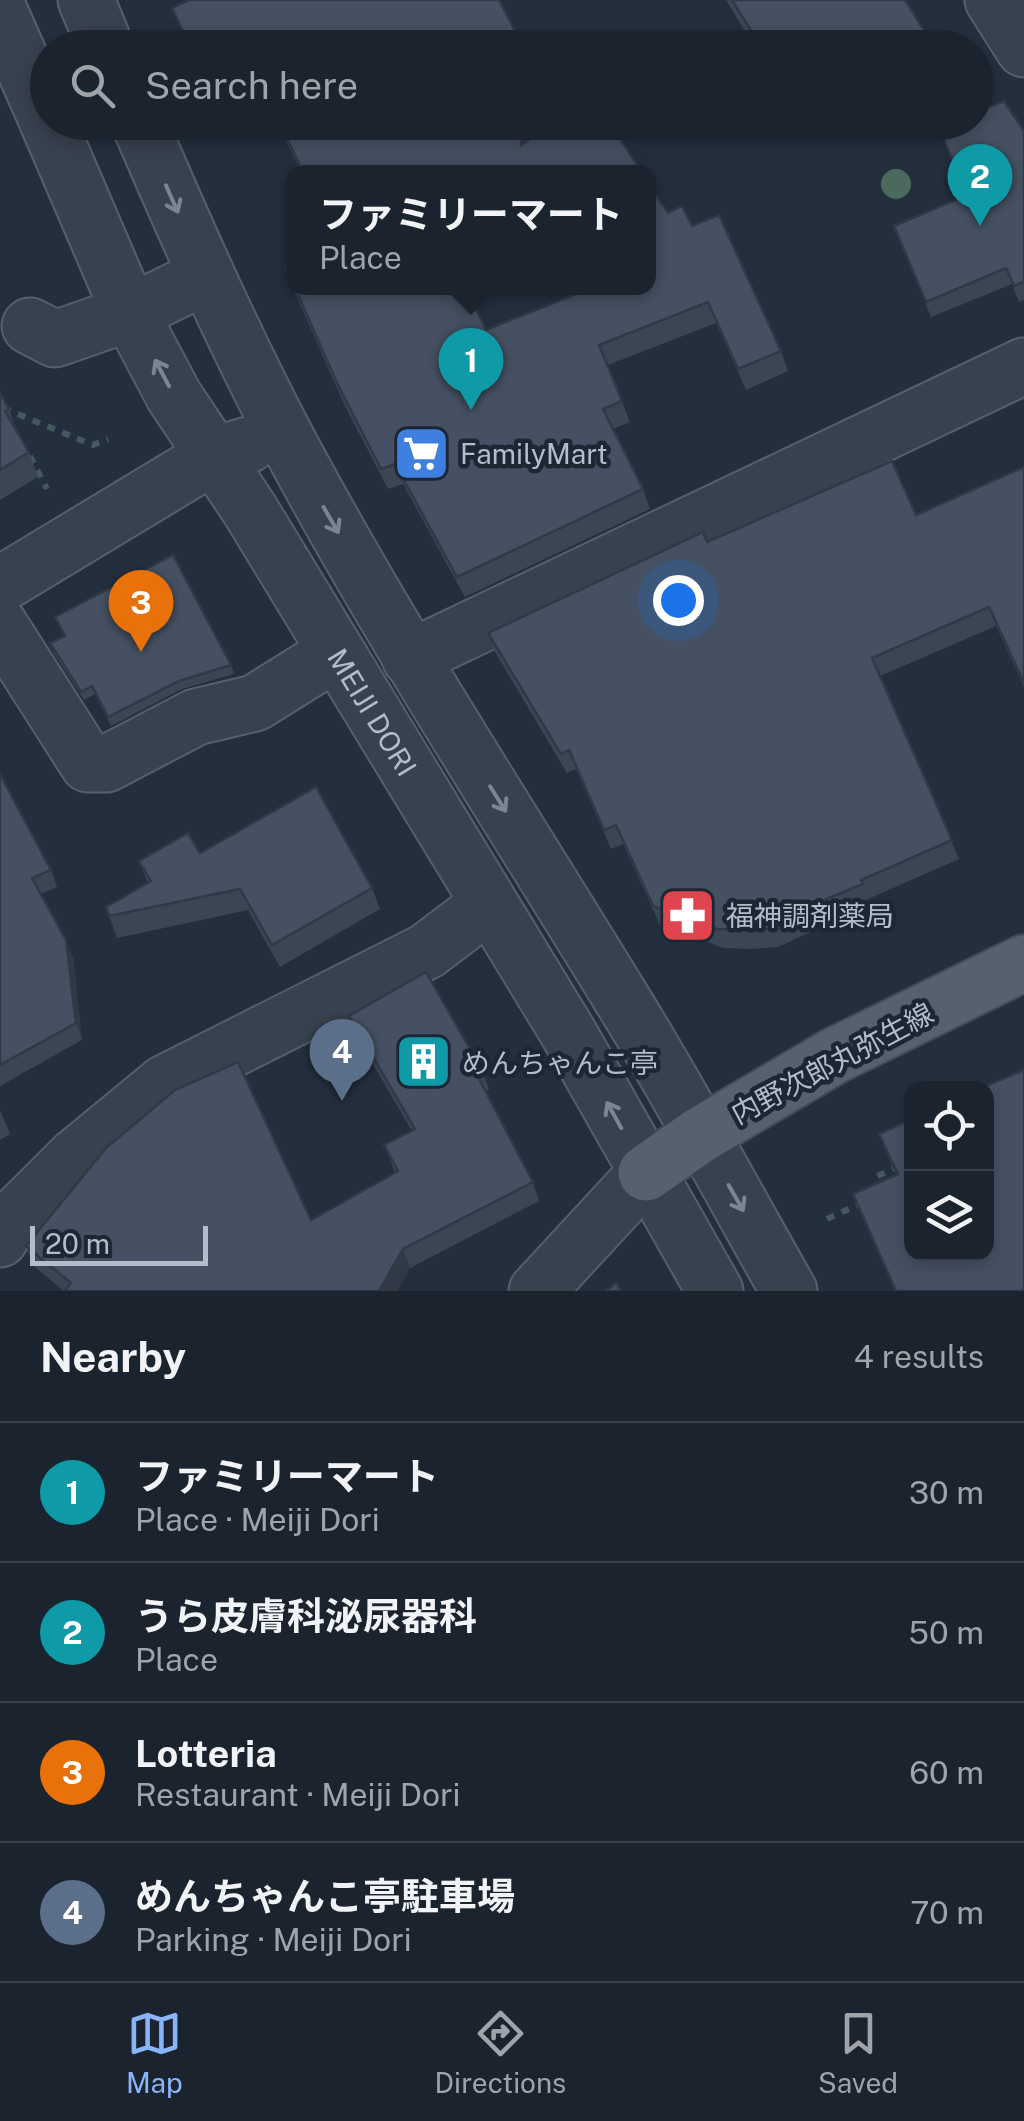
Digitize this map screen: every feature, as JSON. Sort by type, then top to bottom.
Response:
[{"type":"main road","name":"内野次郎丸弥生線","points":[[646,1173],[700,1135],[834,1056],[1024,963]]},
{"type":"street","points":[[86,0],[98,30]]},
{"type":"street","points":[[993,0],[1024,49]]},
{"type":"street","name":"MEIJI DORI","points":[[0,13],[30,81]]},
{"type":"street","name":"MEIJI DORI","points":[[56,140],[130,313],[174,396],[215,455],[569,1034],[714,1291]]},
{"type":"street","points":[[147,140],[206,276],[285,434],[410,658],[623,1000],[790,1291]]},
{"type":"street","points":[[30,326],[54,339],[130,313],[206,276]]},
{"type":"street","points":[[410,658],[1024,366]]},
{"type":"street","points":[[0,584],[215,455],[285,434]]},
{"type":"street","points":[[0,626],[88,764],[106,764],[196,717],[255,703],[335,653]]},
{"type":"street","points":[[0,1239],[7,1225],[74,1158],[165,1083],[427,951],[489,904]]},
{"type":"street","points":[[538,1291],[646,1173]]},
{"type":"path","points":[[3,408],[94,445],[108,440]]},
{"type":"path","points":[[94,445],[99,458]]},
{"type":"path","points":[[27,451],[54,501]]},
{"type":"path","points":[[827,1219],[883,1193],[875,1177],[894,1169]]},
{"type":"building","points":[[189,0],[499,0],[515,30],[182,30],[172,8]]},
{"type":"building","points":[[732,0],[905,0],[924,30],[751,30]]},
{"type":"building","points":[[1004,101],[1024,131],[1024,282],[1014,286],[1006,268],[926,302],[894,226],[967,195],[944,140],[994,140],[994,105]]},
{"type":"building","points":[[288,140],[521,140],[521,145],[528,140],[621,140],[637,165],[300,165]]},
{"type":"building","points":[[656,195],[668,213],[682,206],[692,226],[719,215],[781,351],[738,369],[708,302],[599,345],[622,401],[603,409],[643,489],[457,577],[395,464],[381,469],[298,295],[470,295],[486,330],[574,295],[656,295]]},
{"type":"building","points":[[0,393],[9,409],[5,411],[29,452],[0,470]]},
{"type":"building","points":[[892,461],[916,515],[1024,467],[1024,683],[989,607],[872,658],[952,840],[861,880],[863,884],[771,929],[717,929],[653,906],[616,825],[604,830],[569,750],[561,754],[488,633],[703,532],[707,542]]},
{"type":"building","points":[[173,555],[231,665],[179,681],[108,717],[92,686],[81,692],[50,643],[65,636],[55,617]]},
{"type":"building","points":[[0,774],[51,870],[32,878],[66,940],[76,1023],[0,1065]]},
{"type":"building","points":[[316,787],[372,888],[272,945],[240,889],[109,916],[106,907],[151,881],[139,861],[188,833],[200,853]]},
{"type":"building","points":[[426,972],[482,1070],[476,1073],[533,1182],[403,1249],[379,1291],[65,1291],[71,1283],[26,1246],[106,1148],[175,1090],[238,1062],[311,1220],[398,1171],[384,1145],[415,1129],[349,1016]]},
{"type":"building","points":[[1024,1070],[1024,1291],[896,1291],[853,1194],[898,1174],[879,1134],[904,1123],[904,1261],[994,1261],[994,1083]]},
{"type":"place","name":"うら皮膚科泌尿器科","points":[[980,226]]},
{"type":"place","name":"ファミリーマート","points":[[471,410]]},
{"type":"place","name":"FamilyMart","points":[[421,453]]},
{"type":"place","name":"Lotteria","points":[[141,652]]},
{"type":"place","name":"福神調剤薬局","points":[[687,915]]},
{"type":"place","name":"めんちゃんこ亭","points":[[423,1062]]},
{"type":"place","name":"めんちゃんこ亭駐車場","points":[[342,1101]]}]
